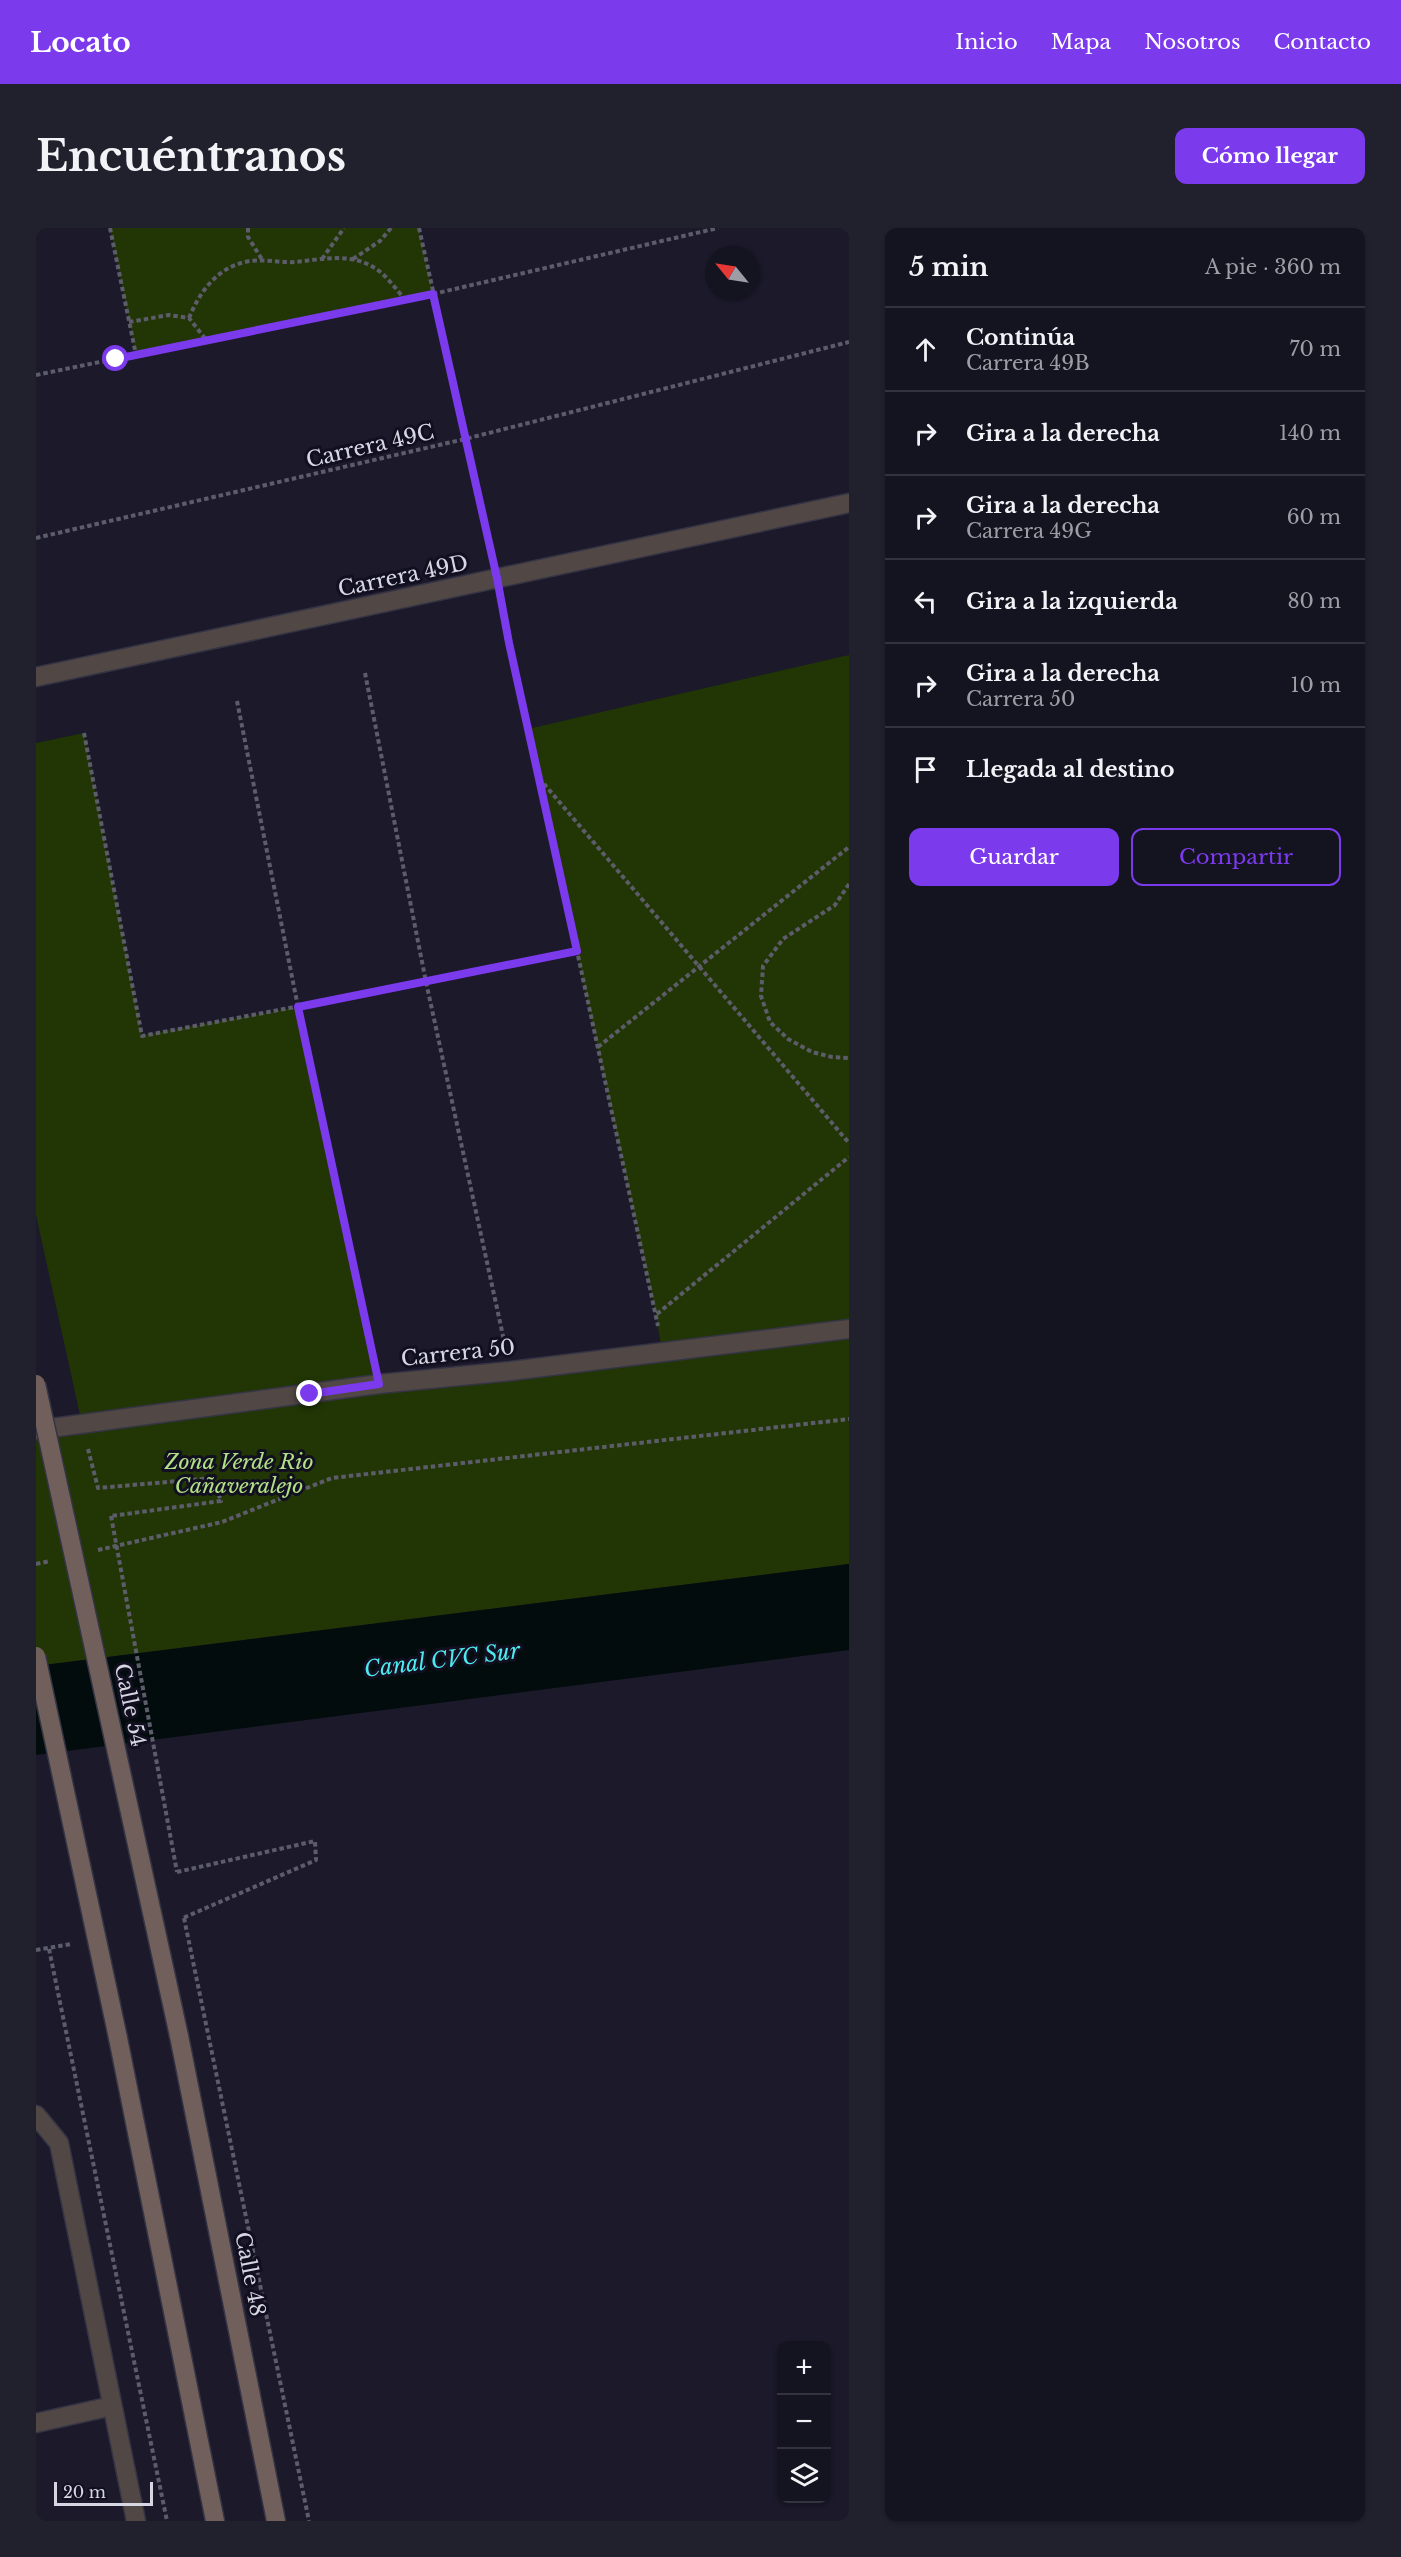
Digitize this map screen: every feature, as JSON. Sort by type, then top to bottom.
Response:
[{"type":"main road","name":"Calle 54","points":[[36,1384],[179,2036]]},
{"type":"main road","points":[[36,1656],[118,2038],[215,2521]]},
{"type":"main road","name":"Calle 48","points":[[179,2036],[276,2521]]},
{"type":"street","name":"Carrera 49D","points":[[36,677],[849,503]]},
{"type":"street","name":"Carrera 50","points":[[36,1430],[379,1384],[511,1371],[849,1329]]},
{"type":"street","points":[[36,2115],[59,2143],[136,2521]]},
{"type":"street","points":[[36,2424],[112,2406]]},
{"type":"path","points":[[110,228],[136,355]]},
{"type":"path","points":[[248,228],[248,237],[264,262]]},
{"type":"path","points":[[322,259],[344,228]]},
{"type":"path","points":[[352,259],[380,241],[391,228]]},
{"type":"path","points":[[418,228],[497,578],[538,777],[656,1315],[662,1352]]},
{"type":"path","points":[[36,375],[406,300],[718,228]]},
{"type":"path","points":[[189,318],[206,284],[230,268],[250,261],[286,263],[322,259],[352,259],[374,268],[406,300]]},
{"type":"path","points":[[129,322],[169,315],[189,318],[207,341]]},
{"type":"path","name":"Carrera 49C","points":[[36,537],[465,440],[849,342]]},
{"type":"path","points":[[365,673],[426,982],[511,1371]]},
{"type":"path","points":[[237,701],[298,1007],[379,1384]]},
{"type":"path","points":[[84,733],[142,1036],[577,951]]},
{"type":"path","points":[[538,777],[849,1143]]},
{"type":"path","points":[[598,1047],[849,847]]},
{"type":"path","points":[[849,884],[834,905],[783,939],[763,966],[761,996],[770,1022],[788,1038],[812,1052],[849,1058]]},
{"type":"path","points":[[656,1315],[849,1157]]},
{"type":"path","points":[[94,1551],[222,1522],[332,1478],[849,1419]]},
{"type":"path","points":[[82,1424],[98,1488],[213,1478],[220,1501],[111,1516],[177,1872],[315,1841],[316,1860],[184,1918],[173,1920]]},
{"type":"path","points":[[36,1564],[59,1558]]},
{"type":"path","points":[[184,1918],[309,2521]]},
{"type":"path","points":[[36,1950],[82,1941]]},
{"type":"path","points":[[49,1949],[167,2521]]},
{"type":"green space","points":[[110,228],[419,228],[433,294],[136,355]]},
{"type":"green space","name":"Zona Verde Rio Cañaveralejo","points":[[849,655],[849,1564],[36,1666],[36,1439],[82,1424],[36,1215],[36,743],[84,733],[142,1035],[298,1007],[379,1384],[662,1352],[656,1315],[528,729]]},
{"type":"water","name":"Canal CVC Sur","points":[[849,1564],[849,1650],[36,1755],[36,1666]]},
{"type":"route","points":[[116,359],[433,294],[577,951],[298,1007],[379,1384],[310,1394]]}]
